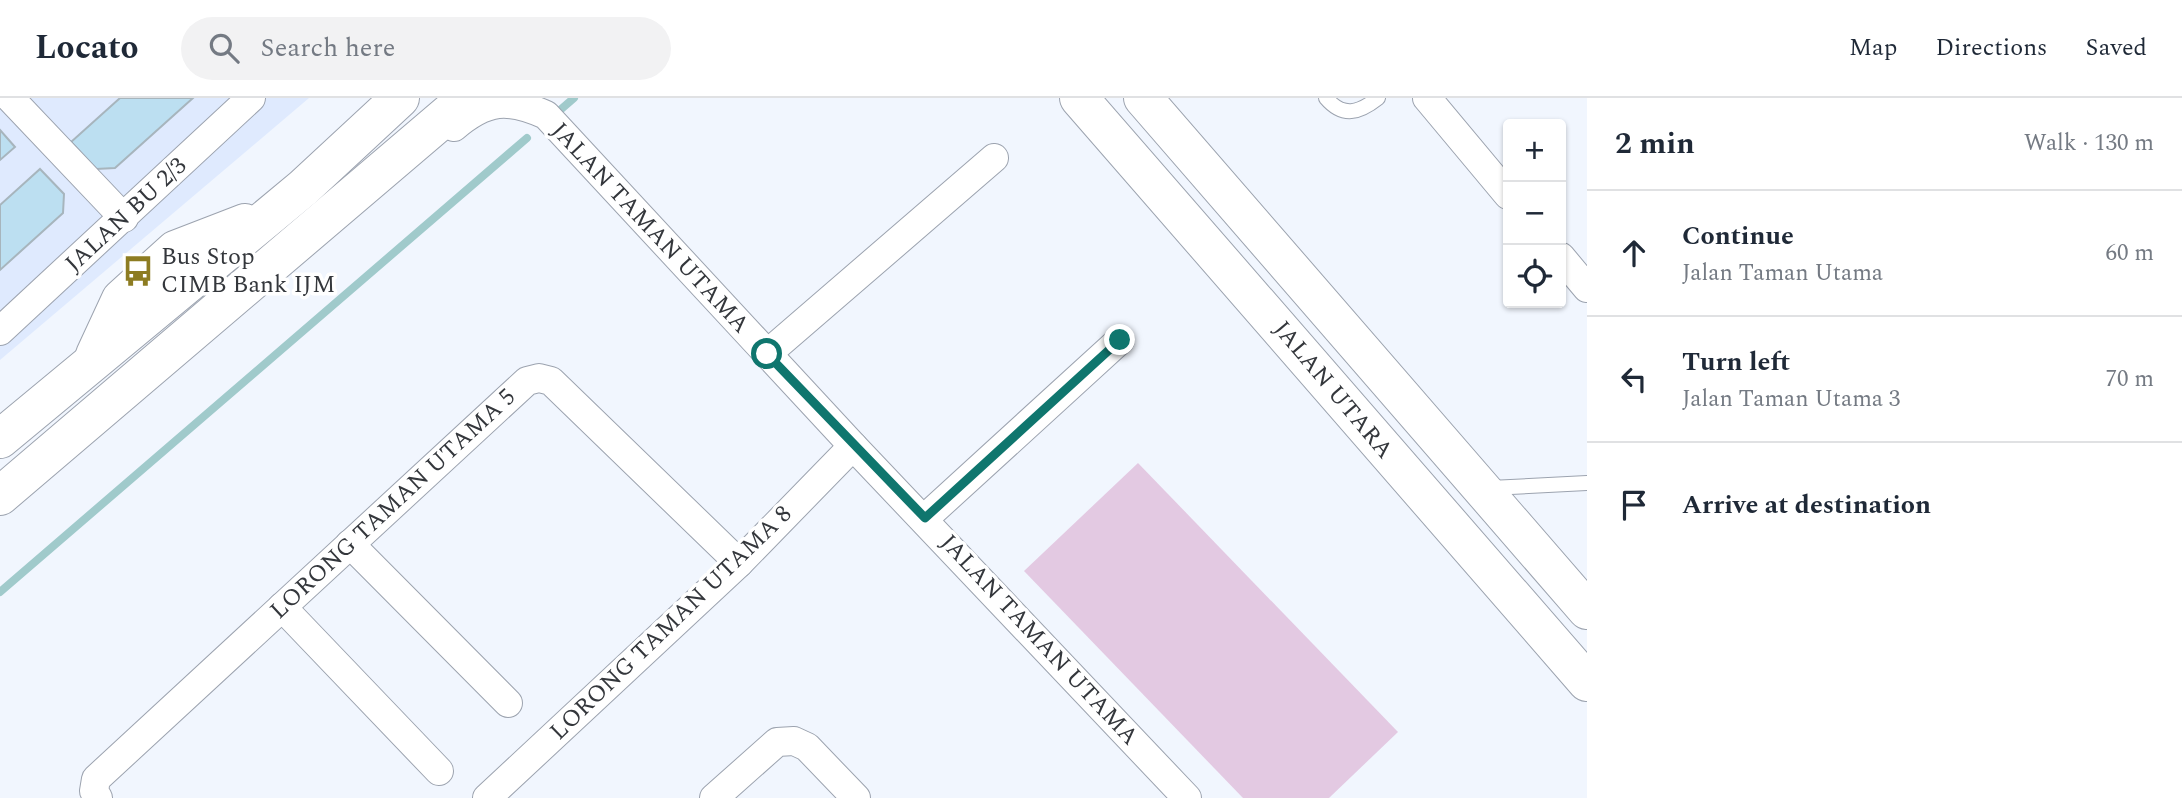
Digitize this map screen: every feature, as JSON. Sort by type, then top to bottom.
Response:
[{"type":"main road","points":[[0,439],[269,216],[400,98]]},
{"type":"main road","points":[[0,496],[467,98]]},
{"type":"main road","name":"JALAN UTARA","points":[[1079,98],[1587,682]]},
{"type":"main road","name":"JALAN UTARA","points":[[1143,98],[1481,489],[1579,592]]},
{"type":"main road","points":[[1579,592],[1559,602],[1565,643],[1587,676]]},
{"type":"street","points":[[10,98],[124,218]]},
{"type":"street","name":"JALAN BU 2/3","points":[[0,331],[251,98]]},
{"type":"street","points":[[1427,98],[1503,189]]},
{"type":"street","points":[[392,163],[424,154],[473,111],[498,100],[515,100],[544,107]]},
{"type":"street","name":"JALAN TAMAN UTAMA","points":[[544,107],[767,354],[1187,798]]},
{"type":"street","points":[[767,354],[995,158]]},
{"type":"street","points":[[1566,263],[1587,288]]},
{"type":"street","points":[[925,518],[1120,340]]},
{"type":"street","name":"LORONG TAMAN UTAMA 5","points":[[98,798],[94,791],[96,779],[527,381],[539,378],[551,381],[739,563]]},
{"type":"street","name":"LORONG TAMAN UTAMA 8","points":[[487,798],[739,563],[853,446]]},
{"type":"street","points":[[350,544],[508,703]]},
{"type":"street","points":[[282,607],[439,771]]},
{"type":"street","points":[[714,798],[777,742],[794,741],[807,747],[856,798]]},
{"type":"lane","points":[[1326,98],[1333,107],[1347,113],[1364,109],[1378,98]]},
{"type":"lane","points":[[1481,489],[1587,483]]},
{"type":"shaded area","points":[[0,98],[309,98],[0,360]]},
{"type":"shaded area","points":[[1138,463],[1398,732],[1329,798],[1243,798],[1024,571]]},
{"type":"building","points":[[120,98],[193,98],[115,168],[96,169],[71,142]]},
{"type":"building","points":[[0,130],[15,147],[0,160]]},
{"type":"building","points":[[40,169],[64,194],[63,213],[0,270],[0,205]]},
{"type":"waterway","points":[[559,111],[574,98]]},
{"type":"waterway","points":[[0,592],[527,138]]},
{"type":"place","name":"Bus Stop CIMB Bank IJM","points":[[138,271]]},
{"type":"route","points":[[767,354],[925,518],[1120,340]]}]
